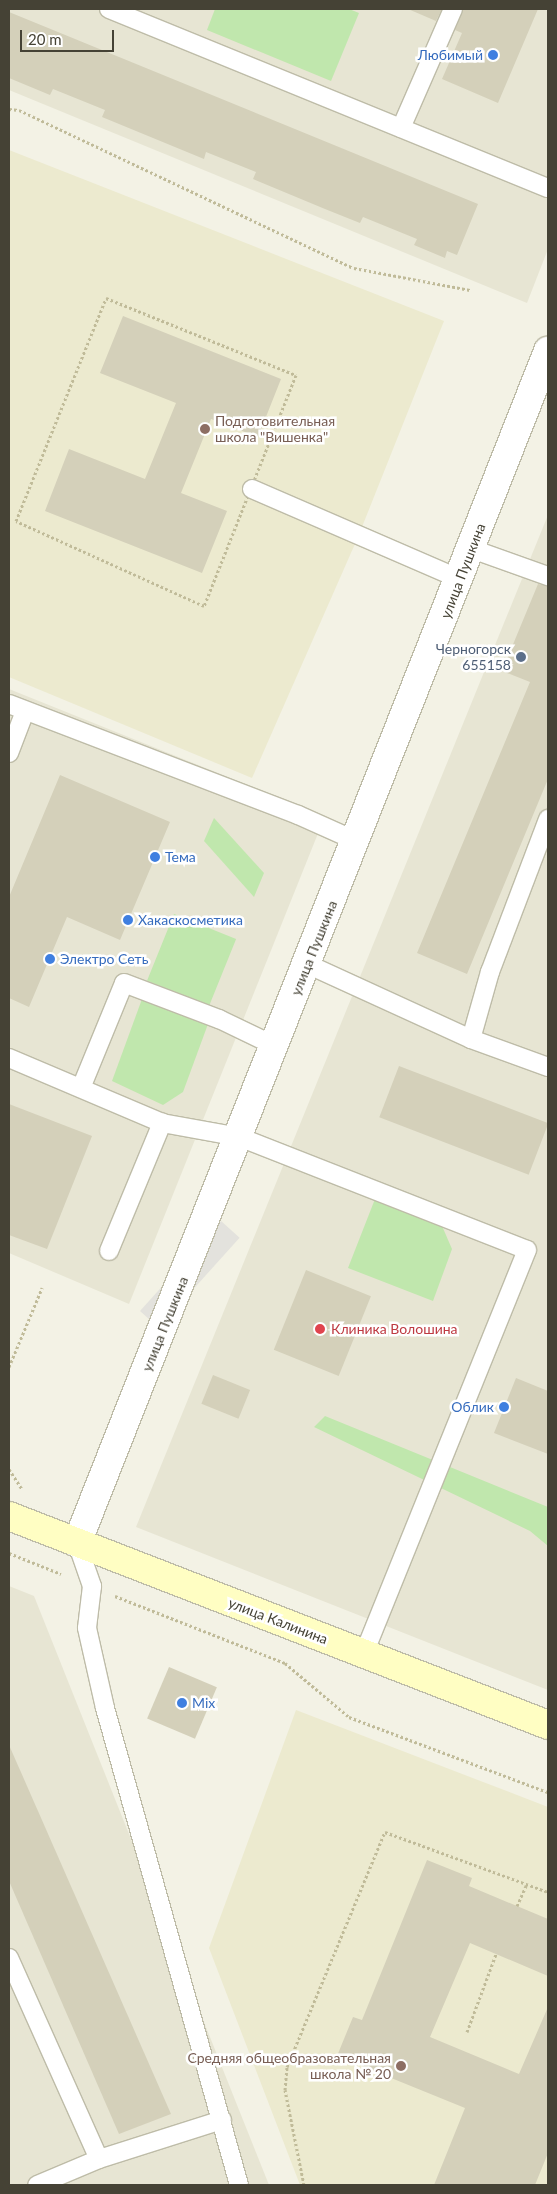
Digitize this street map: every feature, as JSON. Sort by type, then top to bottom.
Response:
[{"type":"main road","name":"улица Калинина","points":[[9,1516],[548,1725]]},
{"type":"street","name":"улица Пушкина","points":[[77,1543],[276,1046],[548,352]]},
{"type":"lane","points":[[109,9],[548,188]]},
{"type":"lane","points":[[401,128],[453,9]]},
{"type":"lane","points":[[252,489],[460,579]]},
{"type":"lane","points":[[472,549],[548,576]]},
{"type":"lane","points":[[9,704],[298,815],[356,841]]},
{"type":"lane","points":[[9,753],[25,711]]},
{"type":"lane","points":[[471,1039],[490,972],[548,819]]},
{"type":"lane","points":[[307,964],[471,1039],[548,1068]]},
{"type":"lane","points":[[81,1088],[124,983],[219,1019],[276,1046]]},
{"type":"lane","points":[[9,1058],[162,1123],[239,1137],[528,1250],[364,1654]]},
{"type":"lane","points":[[108,1251],[162,1123]]},
{"type":"lane","points":[[77,1543],[92,1586],[87,1628],[105,1708],[185,2005],[222,2120],[239,2185]]},
{"type":"lane","points":[[9,1958],[99,2159]]},
{"type":"lane","points":[[37,2185],[99,2159],[222,2120]]},
{"type":"path","points":[[9,110],[19,110],[354,268],[470,290]]},
{"type":"path","points":[[106,298],[296,375],[252,489],[204,606],[16,521],[106,298]]},
{"type":"path","points":[[9,1367],[42,1288]]},
{"type":"path","points":[[9,1468],[24,1492]]},
{"type":"path","points":[[9,1553],[285,1664],[349,1717],[548,1792]]},
{"type":"path","points":[[304,2185],[285,2090],[287,2067],[384,1832],[548,1892]]},
{"type":"path","points":[[517,1906],[527,1884]]},
{"type":"path","points":[[467,2032],[496,1954]]},
{"type":"shaded area","points":[[9,9],[548,9],[548,249],[527,303],[9,90]]},
{"type":"shaded area","name":"Подготовительная школа \"Вишенка\"","points":[[9,150],[444,321],[358,537],[252,778],[9,677]]},
{"type":"shaded area","points":[[548,515],[548,1690],[136,1527]]},
{"type":"shaded area","points":[[9,689],[325,816],[129,1304],[9,1253]]},
{"type":"shaded area","points":[[221,1221],[240,1238],[159,1328],[140,1311]]},
{"type":"shaded area","points":[[9,1586],[34,1596],[269,2185],[9,2185]]},
{"type":"shaded area","name":"Средняя общеобразовательная школа № 20","points":[[296,1710],[548,1807],[548,2185],[300,2185],[209,1948]]},
{"type":"green space","points":[[215,9],[349,9],[359,13],[331,81],[207,30]]},
{"type":"green space","points":[[214,818],[264,873],[254,897],[204,841]]},
{"type":"green space","points":[[174,914],[236,939],[209,1006],[147,981]]},
{"type":"green space","points":[[142,999],[208,1024],[183,1092],[163,1105],[112,1081]]},
{"type":"green space","points":[[375,1199],[442,1226],[452,1249],[433,1301],[348,1268]]},
{"type":"green space","points":[[325,1416],[548,1507],[548,1546],[530,1531],[314,1427]]},
{"type":"building","points":[[408,9],[442,9],[436,21]]},
{"type":"building","points":[[463,9],[538,9],[498,103],[442,79],[462,33],[455,30]]},
{"type":"building","points":[[9,12],[478,204],[457,255],[447,251],[445,258],[414,245],[417,239],[363,217],[360,223],[253,179],[256,172],[206,152],[204,159],[102,117],[105,110],[53,89],[50,95],[9,78]]},
{"type":"building","points":[[123,316],[281,379],[258,437],[211,419],[181,493],[227,511],[202,573],[45,511],[69,449],[145,479],[176,403],[100,373]]},
{"type":"building","points":[[538,584],[548,586],[548,779],[467,974],[417,953],[530,682],[502,671]]},
{"type":"building","points":[[60,775],[170,822],[120,940],[67,917],[29,1007],[9,998],[9,897]]},
{"type":"building","points":[[399,1066],[548,1123],[529,1175],[379,1117]]},
{"type":"building","points":[[9,1104],[92,1136],[47,1249],[9,1235]]},
{"type":"building","name":"Клиника Волошина","points":[[306,1270],[371,1296],[339,1376],[274,1350]]},
{"type":"building","points":[[213,1375],[250,1390],[238,1419],[201,1404]]},
{"type":"building","points":[[516,1378],[548,1391],[548,1454],[494,1433]]},
{"type":"building","name":"Mix","points":[[169,1667],[217,1687],[195,1739],[147,1719]]},
{"type":"building","points":[[9,1745],[171,2114],[119,2134],[9,1881]]},
{"type":"building","points":[[427,1860],[472,1878],[469,1886],[548,1919],[548,1976],[470,1943],[430,2037],[519,2074],[548,2007],[548,2153],[535,2185],[434,2185],[465,2108],[337,2056],[353,2017],[362,2020]]},
{"type":"place","name":"Любимый","points":[[493,55]]},
{"type":"place","name":"Подготовительная школа \"Вишенка\"","points":[[205,429]]},
{"type":"place","name":"Черногорск 655158","points":[[521,657]]},
{"type":"place","name":"Тема","points":[[155,857]]},
{"type":"place","name":"Хакаскосметика","points":[[128,920]]},
{"type":"place","name":"Электро Сеть","points":[[50,959]]},
{"type":"place","name":"Клиника Волошина","points":[[320,1329]]},
{"type":"place","name":"Облик","points":[[504,1407]]},
{"type":"place","name":"Mix","points":[[182,1703]]},
{"type":"place","name":"Средняя общеобразовательная школа № 20","points":[[401,2066]]}]
